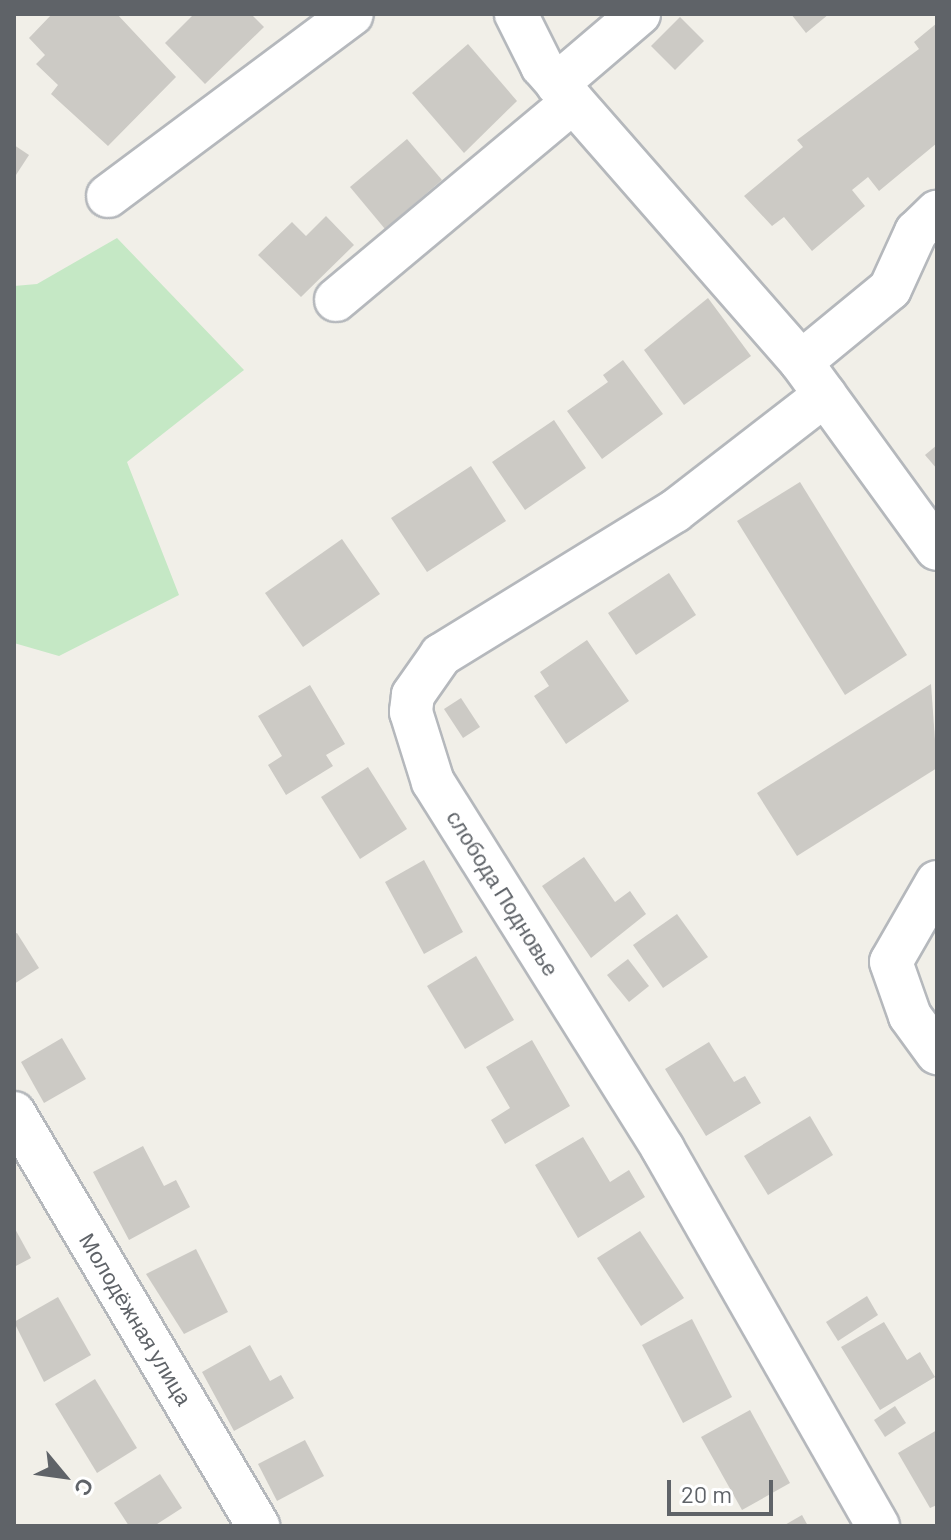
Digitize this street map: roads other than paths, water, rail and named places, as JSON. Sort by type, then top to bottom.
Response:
[{"type":"street","points":[[108,196],[352,14]]},
{"type":"street","points":[[336,300],[565,93],[639,14]]},
{"type":"street","points":[[513,15],[565,93],[801,362],[937,549]]},
{"type":"street","points":[[801,362],[890,289],[916,232],[937,212]]},
{"type":"street","name":"слобода Подновье","points":[[825,395],[686,503],[441,655],[413,695],[411,712],[433,782],[663,1149],[878,1526]]},
{"type":"street","points":[[937,882],[891,962],[910,1016],[937,1053]]},
{"type":"street","name":"Молодёжная улица","points":[[14,1113],[258,1526]]}]
